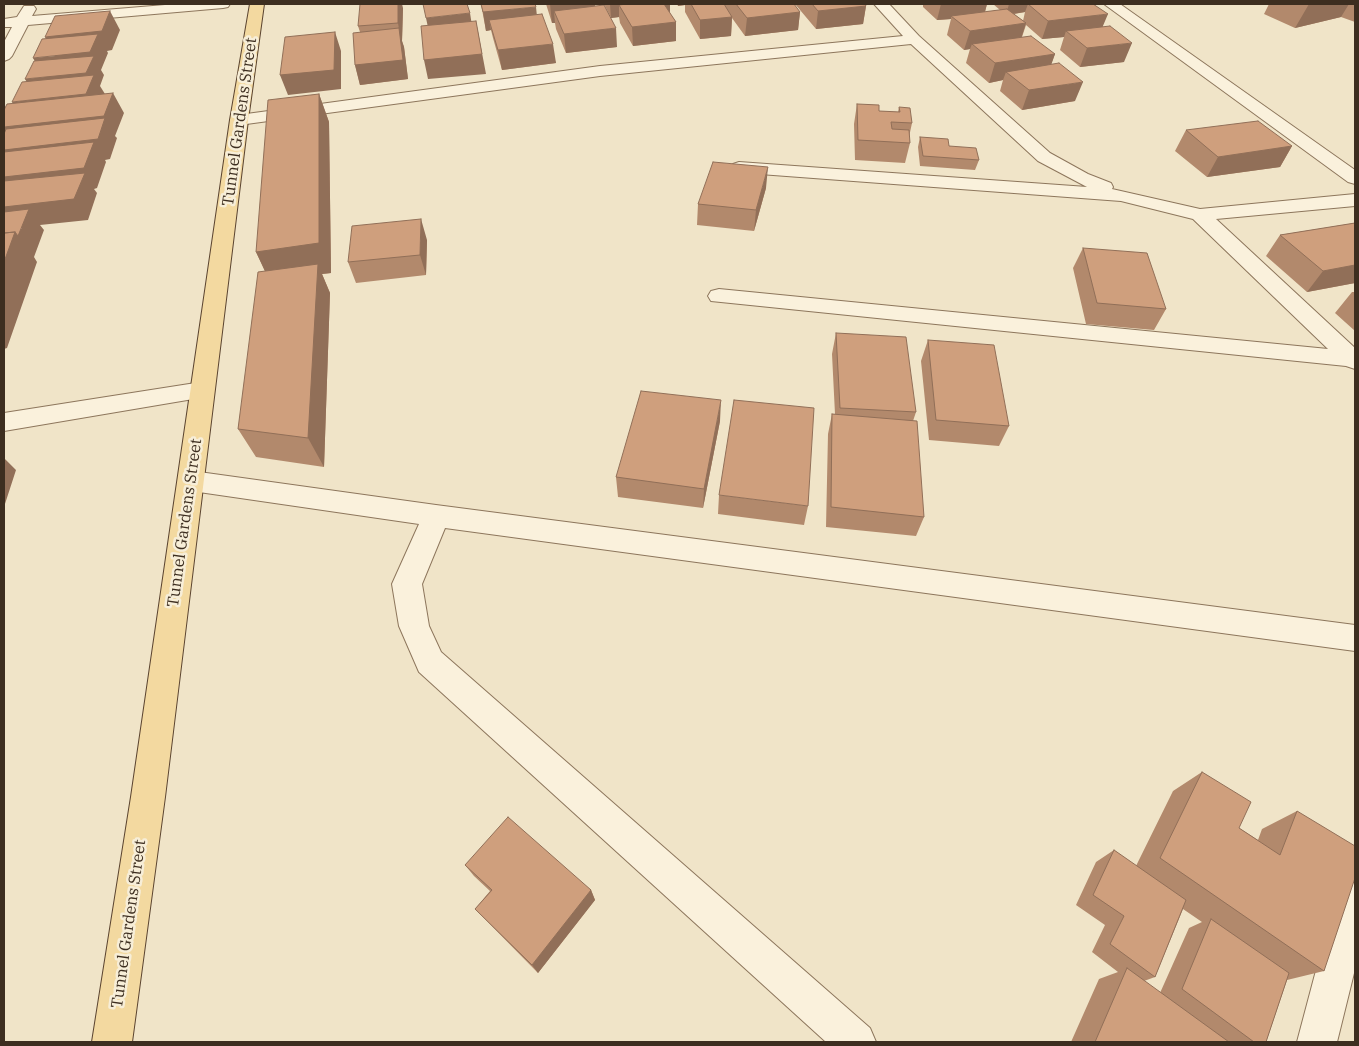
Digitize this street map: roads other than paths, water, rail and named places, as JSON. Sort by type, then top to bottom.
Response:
[{"type":"main road","name":"Tunnel Gardens Street","points":[[112,1042],[192,481],[202,390],[239,120],[257,4]]},
{"type":"street","points":[[4,56],[32,4]]},
{"type":"street","points":[[4,23],[223,4]]},
{"type":"street","points":[[881,4],[914,39],[1044,157],[1081,178],[1121,195],[1200,215],[1355,200]]},
{"type":"street","points":[[1111,4],[1355,178]]},
{"type":"street","points":[[239,120],[600,71],[914,39]]},
{"type":"street","points":[[739,168],[1121,195]]},
{"type":"street","points":[[1200,215],[1354,360]]},
{"type":"street","points":[[719,296],[1354,360]]},
{"type":"street","points":[[4,422],[202,390]]},
{"type":"street","points":[[192,481],[436,516],[1355,638]]},
{"type":"street","points":[[436,516],[408,584],[414,626],[430,662],[856,1042]]},
{"type":"street","points":[[1317,1042],[1355,895]]}]
